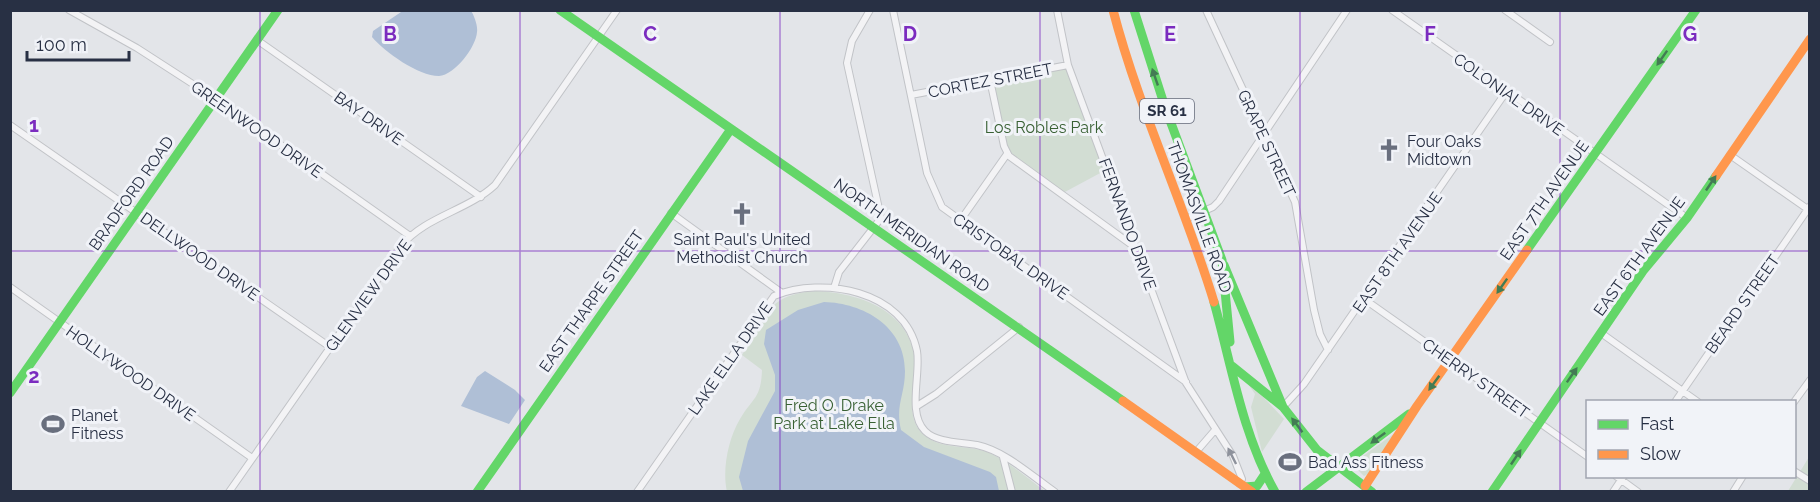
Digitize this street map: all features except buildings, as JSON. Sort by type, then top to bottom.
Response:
[{"type":"street","name":"GREENWOOD DRIVE","points":[[69,10],[95,27],[137,48],[216,99],[410,236]]},
{"type":"street","name":"BRADFORD ROAD","points":[[10,393],[278,10]]},
{"type":"street","name":"NORTH MERIDIAN ROAD","points":[[560,10],[876,227],[1246,489]]},
{"type":"street","name":"GLENVIEW DRIVE","points":[[229,492],[410,236],[436,218],[481,196],[495,184],[510,166],[617,10]]},
{"type":"street","points":[[834,288],[839,272],[881,218],[848,63],[852,41],[870,10]]},
{"type":"street","name":"CRISTOBAL DRIVE","points":[[893,10],[932,188],[942,207],[1186,383]]},
{"type":"street","name":"FERNANDO DRIVE","points":[[1057,10],[1068,65],[1186,383],[1233,456],[1246,489]]},
{"type":"street","name":"THOMASVILLE ROAD","points":[[1113,10],[1124,52],[1214,301],[1246,423],[1264,474],[1275,492]]},
{"type":"street","name":"THOMASVILLE ROAD","points":[[1134,10],[1165,107],[1222,260],[1232,366]]},
{"type":"street","name":"GRAPE STREET","points":[[1206,10],[1295,202],[1314,310],[1320,334],[1328,350]]},
{"type":"street","points":[[1186,219],[1205,211],[1219,201],[1347,10]]},
{"type":"street","name":"COLONIAL DRIVE","points":[[1392,10],[1687,218]]},
{"type":"street","points":[[1505,10],[1550,42]]},
{"type":"street","name":"EAST 7TH AVENUE","points":[[1368,489],[1418,406],[1696,10]]},
{"type":"street","name":"EAST 6TH AVENUE","points":[[1492,492],[1643,272],[1687,218],[1809,39]]},
{"type":"street","name":"BAY DRIVE","points":[[257,40],[481,196]]},
{"type":"street","name":"CORTEZ STREET","points":[[911,95],[1068,65]]},
{"type":"street","points":[[990,80],[1007,154],[1022,168],[1137,248]]},
{"type":"street","name":"EAST 8TH AVENUE","points":[[1283,408],[1304,384],[1364,299],[1506,92]]},
{"type":"street","points":[[1147,116],[1165,107]]},
{"type":"street","name":"DELLWOOD DRIVE","points":[[10,125],[330,347]]},
{"type":"street","name":"EAST THARPE STREET","points":[[477,492],[731,129]]},
{"type":"street","points":[[960,221],[1007,154]]},
{"type":"street","points":[[1730,155],[1809,209]]},
{"type":"street","name":"BEARD STREET","points":[[1676,400],[1809,209]]},
{"type":"street","points":[[671,213],[782,293]]},
{"type":"street","points":[[1222,260],[1283,408]]},
{"type":"street","name":"HOLLYWOOD DRIVE","points":[[10,287],[252,458]]},
{"type":"street","name":"LAKE ELLA DRIVE","points":[[638,492],[765,307],[774,296],[801,288],[834,288],[878,301],[901,320],[916,351],[919,422],[927,433],[939,439],[984,447],[1004,457]]},
{"type":"street","name":"CHERRY STREET","points":[[1364,299],[1586,456]]},
{"type":"street","points":[[917,406],[936,394],[1019,327]]},
{"type":"street","points":[[1601,333],[1695,400]]},
{"type":"street","points":[[1232,366],[1283,408],[1317,450],[1368,489]]},
{"type":"street","points":[[1796,400],[1808,385]]},
{"type":"street","name":"EAST 7TH AVENUE","points":[[1306,492],[1418,406]]},
{"type":"street","points":[[1196,452],[1215,430]]},
{"type":"street","points":[[1004,457],[1012,492]]},
{"type":"street","points":[[1004,457],[1055,492]]},
{"type":"street","points":[[1796,472],[1809,481]]},
{"type":"street","points":[[1246,489],[1257,486],[1264,474]]},
{"type":"street","points":[[1613,492],[1620,478],[1638,492]]},
{"type":"street","points":[[1733,492],[1742,478]]},
{"type":"green space","name":"Los Robles Park","points":[[1067,68],[1104,171],[1063,193],[1012,155],[1005,142],[994,87],[997,81]]},
{"type":"green space","name":"Fred O. Drake Park at Lake Ella","points":[[832,292],[865,301],[893,317],[903,328],[911,343],[915,360],[912,409],[917,427],[923,434],[936,442],[992,454],[1045,491],[727,492],[725,474],[729,445],[740,419],[756,397],[761,380],[762,370],[742,355],[769,310],[777,303],[800,293]]},
{"type":"green space","points":[[1250,383],[1284,419],[1262,452],[1251,407],[1255,394],[1248,384]]},
{"type":"green space","points":[[1399,430],[1368,474],[1364,476],[1352,464]]},
{"type":"green space","points":[[1809,457],[1809,491],[1788,491]]},
{"type":"water","points":[[404,10],[471,11],[477,27],[476,38],[458,66],[439,76],[422,72],[393,56],[372,37],[373,31]]},
{"type":"water","name":"Fred O. Drake Park at Lake Ella","points":[[824,302],[839,303],[867,312],[890,330],[898,341],[905,371],[899,414],[901,430],[924,447],[990,472],[996,477],[999,491],[743,491],[739,477],[748,441],[775,391],[775,375],[764,344],[766,330],[798,310]]},
{"type":"water","points":[[485,371],[515,390],[525,400],[509,424],[461,406],[477,377]]},
{"type":"traffic: fast","points":[[10,393],[278,10]]},
{"type":"traffic: fast","points":[[560,10],[1123,401]]},
{"type":"traffic: fast","points":[[1134,10],[1165,107],[1222,260],[1230,342]]},
{"type":"traffic: fast","points":[[1527,250],[1696,10]]},
{"type":"traffic: fast","points":[[477,492],[731,129]]},
{"type":"traffic: fast","points":[[1492,492],[1643,271],[1687,218],[1716,176]]},
{"type":"traffic: fast","points":[[1224,265],[1283,407],[1317,450],[1372,492]]},
{"type":"traffic: fast","points":[[1214,302],[1246,423],[1254,447],[1275,492]]},
{"type":"traffic: fast","points":[[1232,366],[1283,407]]},
{"type":"traffic: fast","points":[[1306,492],[1409,414]]},
{"type":"traffic: fast","points":[[1245,487],[1257,486],[1265,474]]},
{"type":"traffic: slow","points":[[1113,10],[1148,120],[1214,302]]},
{"type":"traffic: slow","points":[[1716,176],[1810,39]]},
{"type":"traffic: slow","points":[[1365,486],[1417,406],[1527,250]]},
{"type":"traffic: slow","points":[[1123,401],[1252,492]]},
{"type":"place","name":"Four Oaks Midtown","points":[[1389,150]]},
{"type":"place","name":"Saint Paul's United Methodist Church","points":[[742,214]]},
{"type":"place","name":"Planet Fitness","points":[[53,424]]},
{"type":"place","name":"Bad Ass Fitness","points":[[1290,462]]}]
